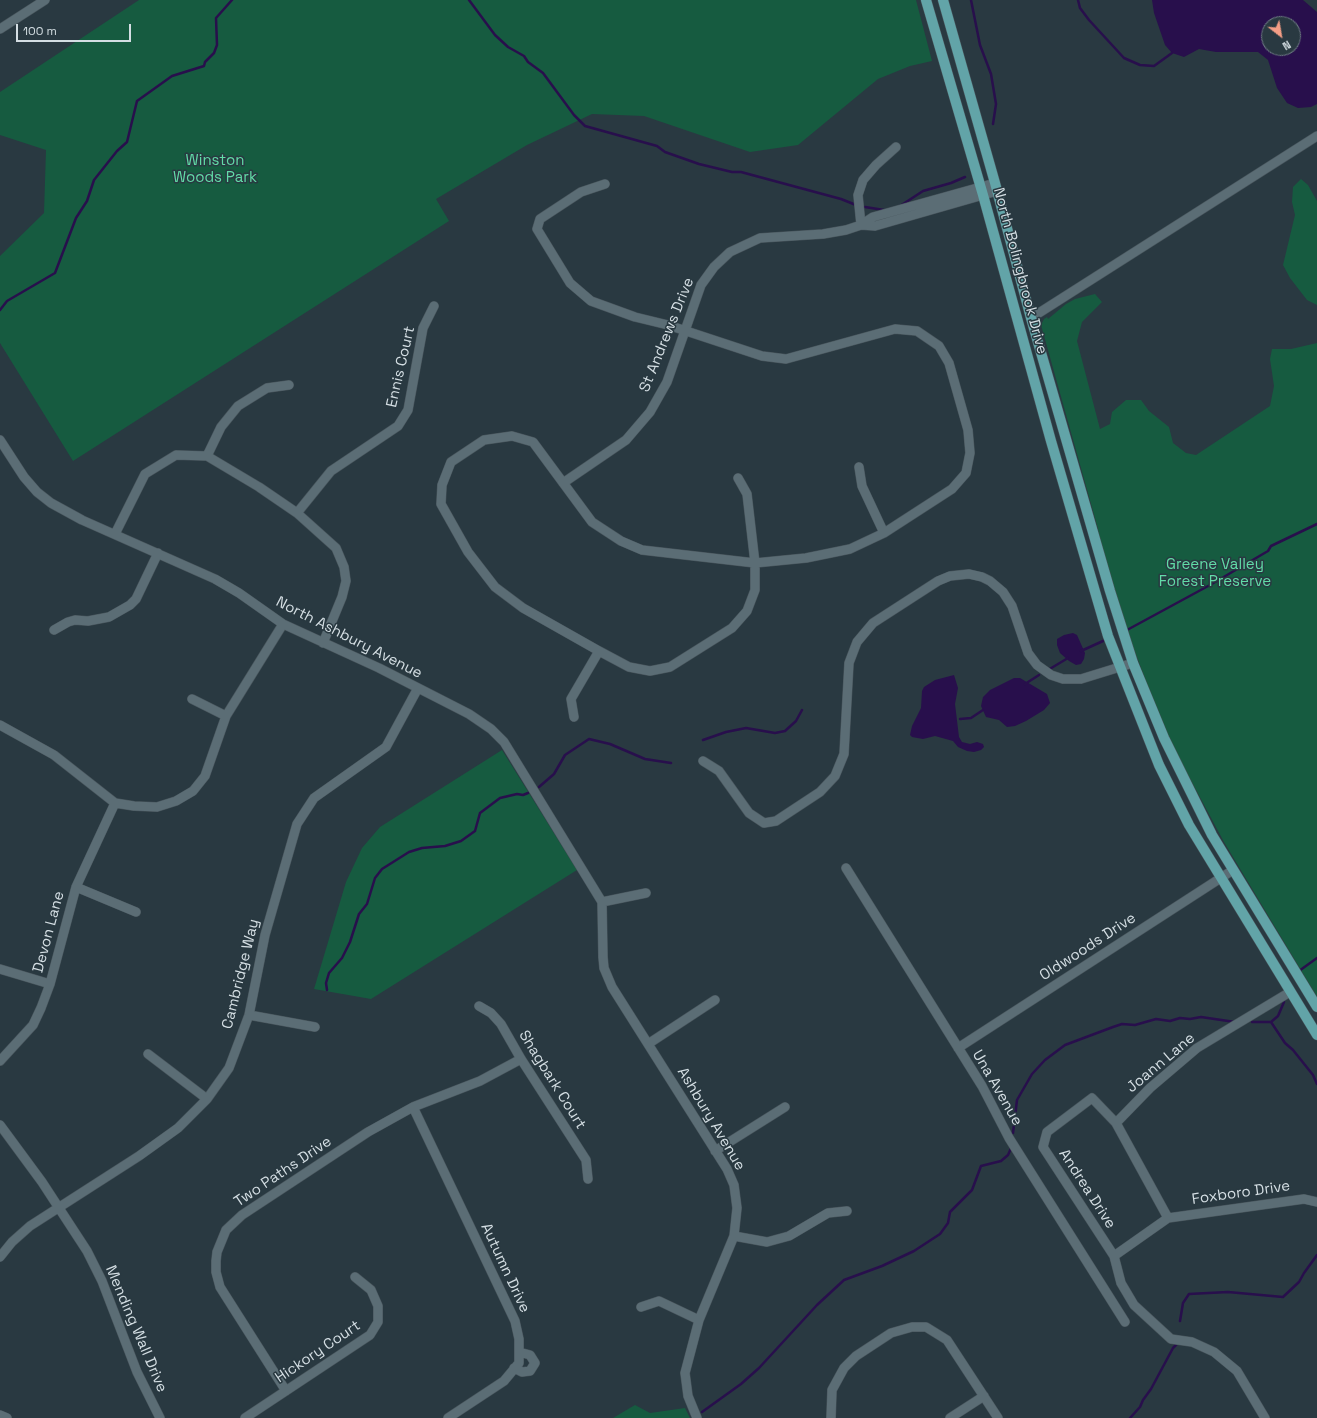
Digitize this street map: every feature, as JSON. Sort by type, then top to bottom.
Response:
[{"type":"main road","name":"North Bolingbrook Drive","points":[[926,0],[982,191],[1083,551],[1108,636],[1120,668],[1160,765],[1189,825],[1317,1035]]},
{"type":"main road","name":"North Bolingbrook Drive","points":[[943,0],[996,187],[1031,318],[1133,663],[1183,779],[1233,870],[1317,1007]]},
{"type":"street","points":[[0,30],[46,0]]},
{"type":"street","points":[[1031,318],[1317,136]]},
{"type":"street","points":[[861,225],[858,194],[863,180],[876,165],[896,147]]},
{"type":"street","points":[[605,184],[581,192],[540,219],[537,229],[570,283],[591,301],[635,317],[668,325],[762,356],[786,359],[895,329],[917,330],[939,346],[949,363],[968,430],[970,453],[966,473],[952,489],[884,532],[850,549],[806,558],[754,564],[642,550],[621,541],[592,522],[533,442],[512,436],[484,440],[451,462],[442,485],[441,504],[468,552],[495,587],[522,608],[599,651],[629,667],[650,671],[670,667],[732,628],[747,612],[755,590],[754,564],[747,494],[738,478]]},
{"type":"street","name":"St Andrews Drive","points":[[563,482],[626,440],[650,412],[667,382],[701,285],[714,267],[730,252],[760,238],[827,234],[861,225],[873,217],[996,187]]},
{"type":"street","name":"Ennis Court","points":[[297,513],[331,471],[398,426],[408,410],[424,328],[434,306]]},
{"type":"street","points":[[207,456],[221,427],[238,406],[267,388],[289,385]]},
{"type":"street","name":"North Ashbury Avenue","points":[[0,440],[24,477],[37,492],[51,503],[76,516],[227,585],[283,624],[323,643],[338,648],[483,722],[498,736],[548,812],[602,902]]},
{"type":"street","points":[[115,534],[144,474],[176,455],[207,456],[259,487],[297,513],[336,548],[344,567],[346,582],[342,597],[323,643]]},
{"type":"street","points":[[859,467],[862,486],[884,532]]},
{"type":"street","points":[[54,630],[68,622],[75,620],[109,617],[130,605],[136,598],[158,553]]},
{"type":"street","points":[[703,761],[719,770],[748,813],[764,823],[776,821],[820,792],[835,776],[844,754],[849,664],[857,642],[873,623],[938,581],[950,576],[969,574],[982,577],[1003,592],[1012,606],[1028,653],[1037,665],[1051,675],[1063,679],[1075,680],[1133,663]]},
{"type":"street","points":[[0,725],[54,755],[115,803],[157,807],[176,801],[193,791],[205,776],[226,716],[283,624]]},
{"type":"street","points":[[574,717],[571,699],[599,651]]},
{"type":"street","name":"Cambridge Way","points":[[0,1257],[21,1233],[58,1206],[139,1156],[178,1128],[207,1099],[229,1068],[249,1015],[265,936],[297,824],[314,798],[386,747],[418,688]]},
{"type":"street","points":[[192,699],[226,716]]},
{"type":"street","name":"Devon Lane","points":[[0,1061],[33,1025],[50,984],[76,887],[115,803]]},
{"type":"street","name":"Una Avenue","points":[[846,868],[982,1086],[1010,1138],[1125,1322]]},
{"type":"street","name":"Oldwoods Drive","points":[[958,1048],[1233,870]]},
{"type":"street","points":[[76,887],[136,912]]},
{"type":"street","points":[[602,902],[646,893]]},
{"type":"street","name":"Ashbury Avenue","points":[[602,902],[601,944],[604,968],[619,999],[727,1169],[736,1193],[737,1217],[734,1236],[699,1320],[685,1373],[688,1396],[697,1418]]},
{"type":"street","points":[[0,969],[50,984]]},
{"type":"street","name":"Joann Lane","points":[[1116,1123],[1150,1088],[1197,1048],[1290,992]]},
{"type":"street","points":[[648,1044],[715,1000]]},
{"type":"street","name":"Shagbark Court","points":[[479,1006],[497,1018],[521,1059],[586,1160],[588,1178]]},
{"type":"street","points":[[249,1015],[315,1027]]},
{"type":"street","points":[[148,1054],[207,1099]]},
{"type":"street","name":"Two Paths Drive","points":[[286,1391],[220,1287],[216,1272],[216,1262],[221,1240],[226,1230],[242,1215],[368,1132],[414,1107],[480,1081],[521,1059]]},
{"type":"street","name":"Andrea Drive","points":[[1114,1256],[1043,1147],[1047,1132],[1092,1098],[1116,1123]]},
{"type":"street","name":"Autumn Drive","points":[[414,1107],[519,1333],[519,1363],[496,1387],[448,1418]]},
{"type":"street","points":[[715,1151],[785,1107]]},
{"type":"street","points":[[1116,1123],[1168,1218],[1114,1256],[1121,1283],[1134,1304],[1171,1339],[1192,1342],[1214,1352],[1236,1371],[1265,1418]]},
{"type":"street","name":"Mending Wall Drive","points":[[0,1125],[58,1206],[87,1251],[102,1280],[137,1372],[160,1418]]},
{"type":"street","name":"Foxboro Drive","points":[[1168,1218],[1304,1199],[1317,1202]]},
{"type":"street","points":[[734,1236],[767,1242],[790,1236],[828,1213],[847,1211]]},
{"type":"street","name":"Hickory Court","points":[[245,1418],[361,1343],[373,1331],[379,1313],[377,1301],[371,1290],[356,1278]]},
{"type":"street","points":[[641,1307],[659,1301],[699,1320]]},
{"type":"street","points":[[831,1418],[832,1390],[844,1368],[856,1356],[891,1333],[907,1327],[926,1327],[947,1340],[998,1418]]},
{"type":"street","points":[[514,1368],[522,1372],[530,1371],[535,1363],[530,1355],[519,1352]]},
{"type":"street","points":[[950,1418],[984,1396]]},
{"type":"street","points":[[0,1415],[7,1418]]},
{"type":"green space","name":"Winston Woods Park","points":[[139,0],[916,0],[932,61],[910,66],[878,79],[798,145],[750,152],[644,116],[592,114],[527,145],[436,199],[449,221],[73,461],[0,343],[0,256],[44,213],[46,150],[0,135],[0,92]]},
{"type":"green space","points":[[1301,179],[1308,185],[1317,201],[1317,305],[1307,300],[1290,278],[1283,265],[1295,215],[1292,202],[1293,187]]},
{"type":"green space","name":"Greene Valley Forest Preserve","points":[[1095,294],[1102,302],[1082,322],[1077,341],[1100,429],[1110,424],[1112,412],[1126,400],[1141,400],[1149,411],[1169,427],[1173,443],[1186,453],[1196,455],[1270,406],[1274,386],[1270,359],[1272,349],[1291,349],[1317,343],[1317,997],[1224,842],[1166,734],[1130,639],[1096,531],[1098,529],[1041,325],[1044,319],[1047,317],[1048,319],[1066,304],[1075,299]]},
{"type":"green space","points":[[502,750],[577,870],[371,999],[314,989],[346,882],[362,848],[380,827]]},
{"type":"green space","points":[[635,1405],[650,1413],[685,1408],[690,1418],[613,1418]]},
{"type":"shaded area","points":[[1152,0],[1303,0],[1317,12],[1317,104],[1311,107],[1298,108],[1287,103],[1277,88],[1268,60],[1263,56],[1301,56],[1301,16],[1261,16],[1261,54],[1258,52],[1216,52],[1199,49],[1184,57],[1172,53],[1165,45],[1154,13]]},
{"type":"shaded area","points":[[1073,633],[1077,635],[1085,653],[1081,664],[1076,665],[1060,653],[1057,645],[1057,639],[1064,635]]},
{"type":"shaded area","points":[[954,675],[958,688],[955,704],[959,737],[962,742],[970,744],[977,742],[983,744],[984,747],[981,750],[974,752],[967,751],[958,747],[953,741],[935,736],[923,739],[912,737],[910,735],[912,726],[921,708],[922,691],[924,687],[935,680]]},
{"type":"shaded area","points":[[1014,678],[1020,678],[1047,694],[1050,703],[1044,710],[1026,721],[1015,726],[1007,727],[999,720],[986,717],[981,706],[983,697],[990,690]]},
{"type":"waterway","points":[[0,310],[7,301],[55,273],[76,218],[87,201],[94,180],[117,151],[127,142],[137,101],[172,76],[204,66],[205,62],[214,53],[217,45],[216,18],[232,0]]},
{"type":"waterway","points":[[469,0],[495,35],[508,47],[524,56],[528,62],[543,73],[574,115],[585,126],[657,146],[665,152],[699,164],[732,172],[741,172],[841,199],[856,205]]},
{"type":"waterway","points":[[971,0],[980,45],[991,74],[996,104],[993,124]]},
{"type":"waterway","points":[[1078,0],[1080,8],[1089,20],[1124,58],[1140,65],[1154,66],[1172,53]]},
{"type":"waterway","points":[[900,206],[923,191],[951,183],[965,177]]},
{"type":"waterway","points":[[865,207],[884,210]]},
{"type":"waterway","points":[[1127,630],[1210,585],[1268,551],[1271,546],[1317,524]]},
{"type":"waterway","points":[[1081,651],[1103,641]]},
{"type":"waterway","points":[[1048,670],[1068,658]]},
{"type":"waterway","points":[[1025,684],[1039,675]]},
{"type":"waterway","points":[[703,740],[726,732],[746,728],[775,733],[785,731],[796,721],[802,710]]},
{"type":"waterway","points":[[960,719],[971,718],[983,710]]},
{"type":"waterway","points":[[539,787],[554,774],[565,755],[589,739],[610,744],[645,759],[671,763]]},
{"type":"waterway","points":[[327,990],[326,983],[329,973],[342,958],[350,942],[359,914],[367,904],[375,878],[382,869],[409,852],[422,848],[445,846],[461,841],[475,831],[480,813],[500,798],[528,793]]},
{"type":"waterway","points":[[1299,971],[1317,958]]},
{"type":"waterway","points":[[1252,1022],[1271,1022],[1278,1016],[1284,1002]]},
{"type":"waterway","points":[[1013,1133],[1017,1100],[1032,1074],[1045,1060],[1065,1045],[1122,1024],[1135,1025],[1156,1019],[1170,1021],[1180,1018],[1190,1019],[1201,1017],[1235,1022]]},
{"type":"waterway","points":[[1271,1022],[1285,1043],[1293,1050],[1313,1075],[1317,1084]]},
{"type":"waterway","points":[[702,1412],[741,1384],[759,1368],[817,1305],[844,1280],[882,1266],[914,1251],[940,1234],[948,1223],[950,1212],[972,1190],[981,1166],[1001,1161],[1008,1155],[1012,1146]]},
{"type":"waterway","points":[[1180,1321],[1183,1303],[1189,1294],[1228,1292],[1283,1297],[1299,1282],[1317,1255]]},
{"type":"waterway","points":[[1130,1418],[1140,1407],[1176,1345]]}]
